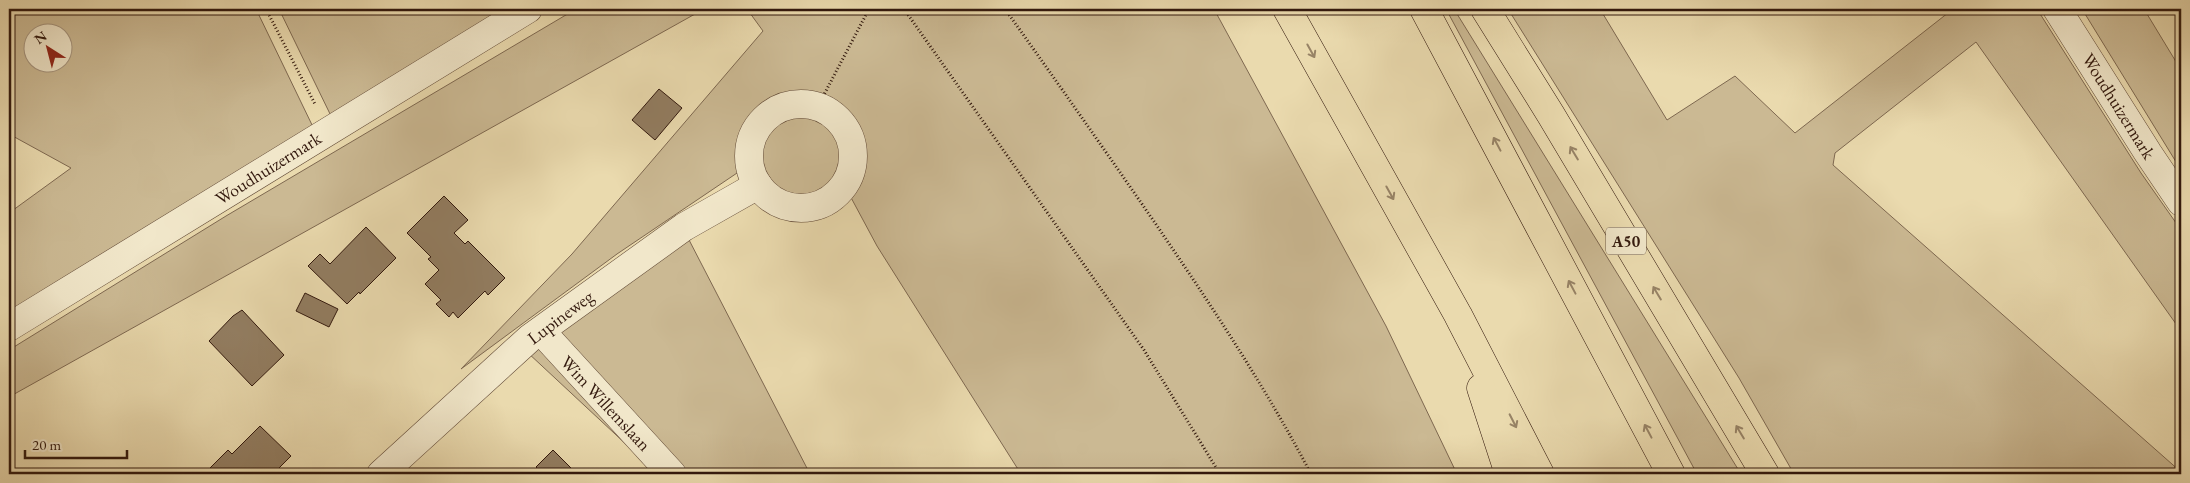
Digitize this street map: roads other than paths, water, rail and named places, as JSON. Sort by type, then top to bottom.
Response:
[{"type":"highway","points":[[1287,9],[1458,316],[1540,474]]},
{"type":"highway","points":[[1424,9],[1671,474]]},
{"type":"highway","name":"A50","points":[[1485,9],[1556,124],[1765,474]]},
{"type":"highway","points":[[1458,316],[1509,474]]},
{"type":"street","name":"Woudhuizermark","points":[[9,327],[528,9]]},
{"type":"street","name":"Woudhuizermark","points":[[2058,9],[2181,202]]},
{"type":"street","points":[[808,103],[828,110],[843,124],[853,144],[854,164],[846,184],[832,198],[810,208],[792,208],[773,200],[758,185],[749,166],[749,147],[759,125],[770,113],[792,104],[808,103]]},
{"type":"street","name":"Lupineweg","points":[[381,474],[541,331],[684,227],[758,185]]},
{"type":"street","name":"Wim Willemslaan","points":[[541,331],[672,474]]}]
